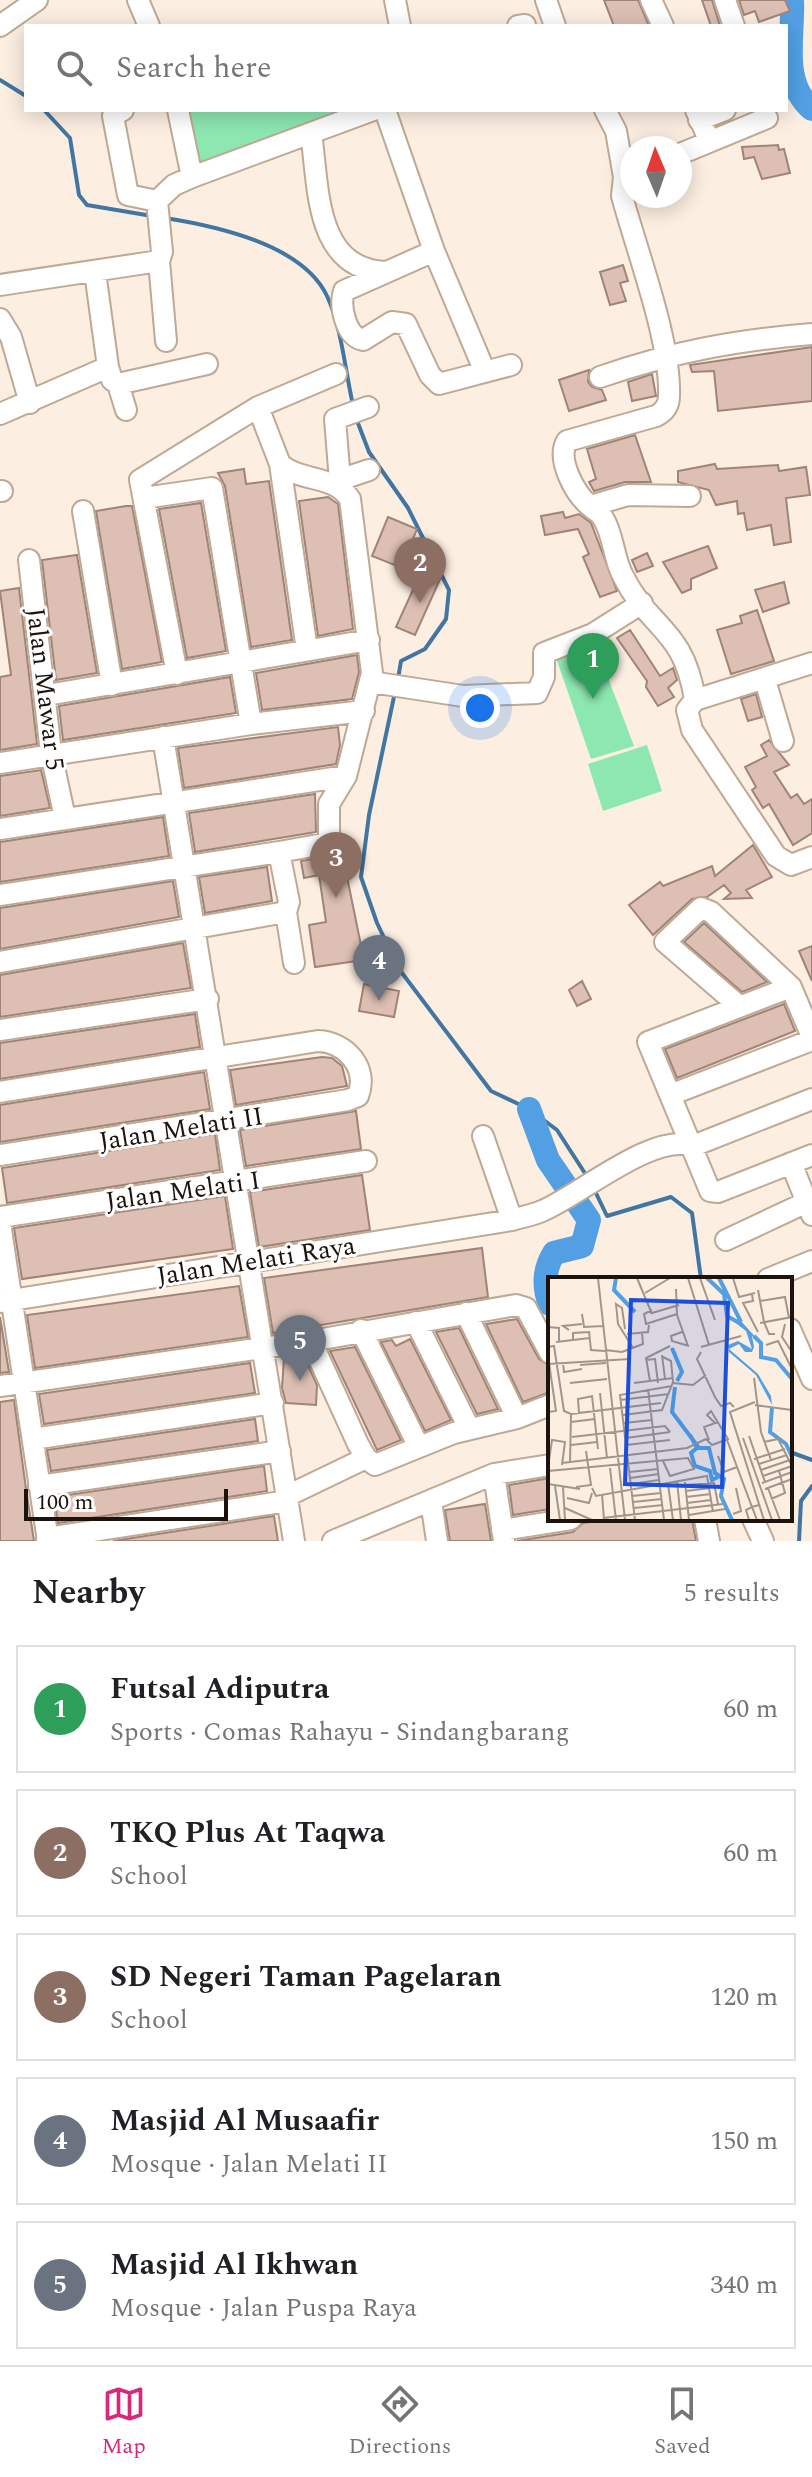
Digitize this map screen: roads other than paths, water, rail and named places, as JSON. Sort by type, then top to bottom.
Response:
[{"type":"street","points":[[0,26],[37,0]]},
{"type":"street","points":[[138,0],[148,24]]},
{"type":"street","points":[[395,0],[400,24]]},
{"type":"street","points":[[546,0],[554,24]]},
{"type":"street","points":[[651,0],[662,24]]},
{"type":"street","points":[[725,0],[733,24]]},
{"type":"street","points":[[120,112],[113,116],[128,195],[158,203]]},
{"type":"street","points":[[178,112],[192,177]]},
{"type":"street","points":[[166,341],[158,203],[174,185],[192,177],[368,112]]},
{"type":"street","points":[[386,112],[434,251],[485,372]]},
{"type":"street","points":[[606,112],[620,146]]},
{"type":"street","points":[[697,115],[709,140]]},
{"type":"street","points":[[692,148],[767,118]]},
{"type":"street","points":[[311,133],[328,237],[338,252],[355,265],[386,272]]},
{"type":"street","points":[[625,208],[665,355],[669,397],[665,410],[656,416],[601,423],[571,439],[564,447],[569,473],[590,506],[606,522],[623,577],[683,654],[695,700]]},
{"type":"street","points":[[434,251],[343,294],[342,309],[356,339],[363,340],[392,322],[401,322],[411,329],[434,381],[445,384],[511,365]]},
{"type":"street","points":[[0,285],[159,261]]},
{"type":"street","points":[[95,272],[113,375],[126,410]]},
{"type":"street","points":[[0,319],[11,337],[30,403]]},
{"type":"street","points":[[600,377],[665,355],[716,344],[812,334]]},
{"type":"street","points":[[0,414],[113,375],[207,364]]},
{"type":"street","points":[[177,674],[140,480],[258,407],[336,374]]},
{"type":"street","points":[[258,407],[280,464],[307,650]]},
{"type":"street","points":[[356,410],[334,425],[336,482],[350,499],[369,640],[390,686]]},
{"type":"street","points":[[280,464],[297,475],[336,482],[369,470]]},
{"type":"street","points":[[144,498],[212,488],[251,724]]},
{"type":"street","points":[[590,506],[628,495],[690,496]]},
{"type":"street","points":[[83,511],[112,685]]},
{"type":"street","name":"Jalan Mawar 5","points":[[29,560],[47,695],[51,753],[65,818]]},
{"type":"street","points":[[390,686],[463,696],[537,693],[544,677],[544,653],[593,634],[642,603]]},
{"type":"street","points":[[47,695],[369,640]]},
{"type":"street","points":[[810,670],[695,700],[687,710],[692,730],[776,856],[791,865],[812,857]]},
{"type":"street","points":[[765,680],[783,741]]},
{"type":"street","points":[[0,895],[329,843],[329,804],[346,776],[364,711],[390,686]]},
{"type":"street","points":[[0,763],[251,724],[364,711]]},
{"type":"street","points":[[163,737],[294,1541]]},
{"type":"street","points":[[0,829],[346,776]]},
{"type":"street","points":[[279,852],[289,902],[286,912],[294,963]]},
{"type":"street","points":[[670,1095],[812,1039],[791,987],[711,912],[701,908],[665,942],[739,1006]]},
{"type":"street","points":[[0,962],[286,912]]},
{"type":"street","points":[[791,987],[648,1040],[710,1191],[715,1193],[812,1155]]},
{"type":"street","points":[[0,1030],[208,999]]},
{"type":"street","name":"Jalan Melati II","points":[[0,1155],[227,1121],[348,1100],[360,1093],[357,1064],[350,1052],[331,1041],[217,1059]]},
{"type":"street","points":[[0,1092],[217,1059]]},
{"type":"street","name":"Jalan Melati Raya","points":[[6,1301],[246,1260],[512,1220],[541,1212],[596,1178],[668,1145],[693,1146],[812,1099]]},
{"type":"street","points":[[483,1136],[512,1220]]},
{"type":"street","name":"Jalan Melati I","points":[[0,1220],[366,1161]]},
{"type":"street","points":[[726,1240],[810,1209],[791,1163]]},
{"type":"street","points":[[0,1220],[6,1301],[24,1381],[48,1540],[287,1498],[366,1458]]},
{"type":"street","points":[[773,1277],[812,1261]]},
{"type":"street","points":[[0,1386],[262,1349],[521,1305],[548,1350]]},
{"type":"street","points":[[466,1313],[517,1418]]},
{"type":"street","points":[[416,1322],[469,1428]]},
{"type":"street","points":[[361,1330],[419,1447]]},
{"type":"street","points":[[792,1333],[810,1367]]},
{"type":"street","points":[[311,1341],[366,1458],[372,1464],[381,1465],[469,1428],[517,1418],[548,1406]]},
{"type":"street","points":[[33,1439],[273,1403]]},
{"type":"street","points":[[39,1486],[280,1451]]},
{"type":"street","points":[[333,1541],[365,1536],[431,1501],[494,1474],[548,1465]]},
{"type":"street","points":[[494,1474],[503,1535],[562,1521]]},
{"type":"street","points":[[431,1501],[437,1541]]},
{"type":"street","points":[[705,1521],[709,1541]]},
{"type":"street","points":[[754,1521],[763,1541]]},
{"type":"waterway","points":[[792,0],[792,72],[802,98],[812,109]]},
{"type":"waterway","points":[[0,80],[24,95]]},
{"type":"waterway","points":[[46,112],[70,138],[79,195],[87,205],[152,216]]},
{"type":"waterway","points":[[165,218],[208,226],[256,241],[299,263],[315,278],[327,296],[336,322],[353,405]]},
{"type":"waterway","points":[[356,418],[369,452],[408,508],[449,590],[446,619],[425,649],[401,661],[398,679]]},
{"type":"waterway","points":[[395,692],[369,815],[361,877],[377,923],[399,969],[491,1091],[529,1109],[557,1130],[588,1178]]},
{"type":"waterway","points":[[529,1109],[548,1160],[589,1220],[582,1246],[554,1253],[546,1278],[548,1298]]},
{"type":"waterway","points":[[594,1189],[607,1216],[671,1197],[692,1213],[701,1277]]},
{"type":"waterway","points":[[792,1453],[812,1460]]},
{"type":"waterway","points":[[799,1541],[801,1501],[812,1486]]},
{"type":"place","name":"TKQ Plus At Taqwa","points":[[420,603]]},
{"type":"place","name":"Futsal Adiputra","points":[[593,699]]},
{"type":"place","name":"SD Negeri Taman Pagelaran","points":[[336,898]]},
{"type":"place","name":"Masjid Al Musaafir","points":[[379,1001]]},
{"type":"place","name":"Masjid Al Ikhwan","points":[[300,1381]]}]
